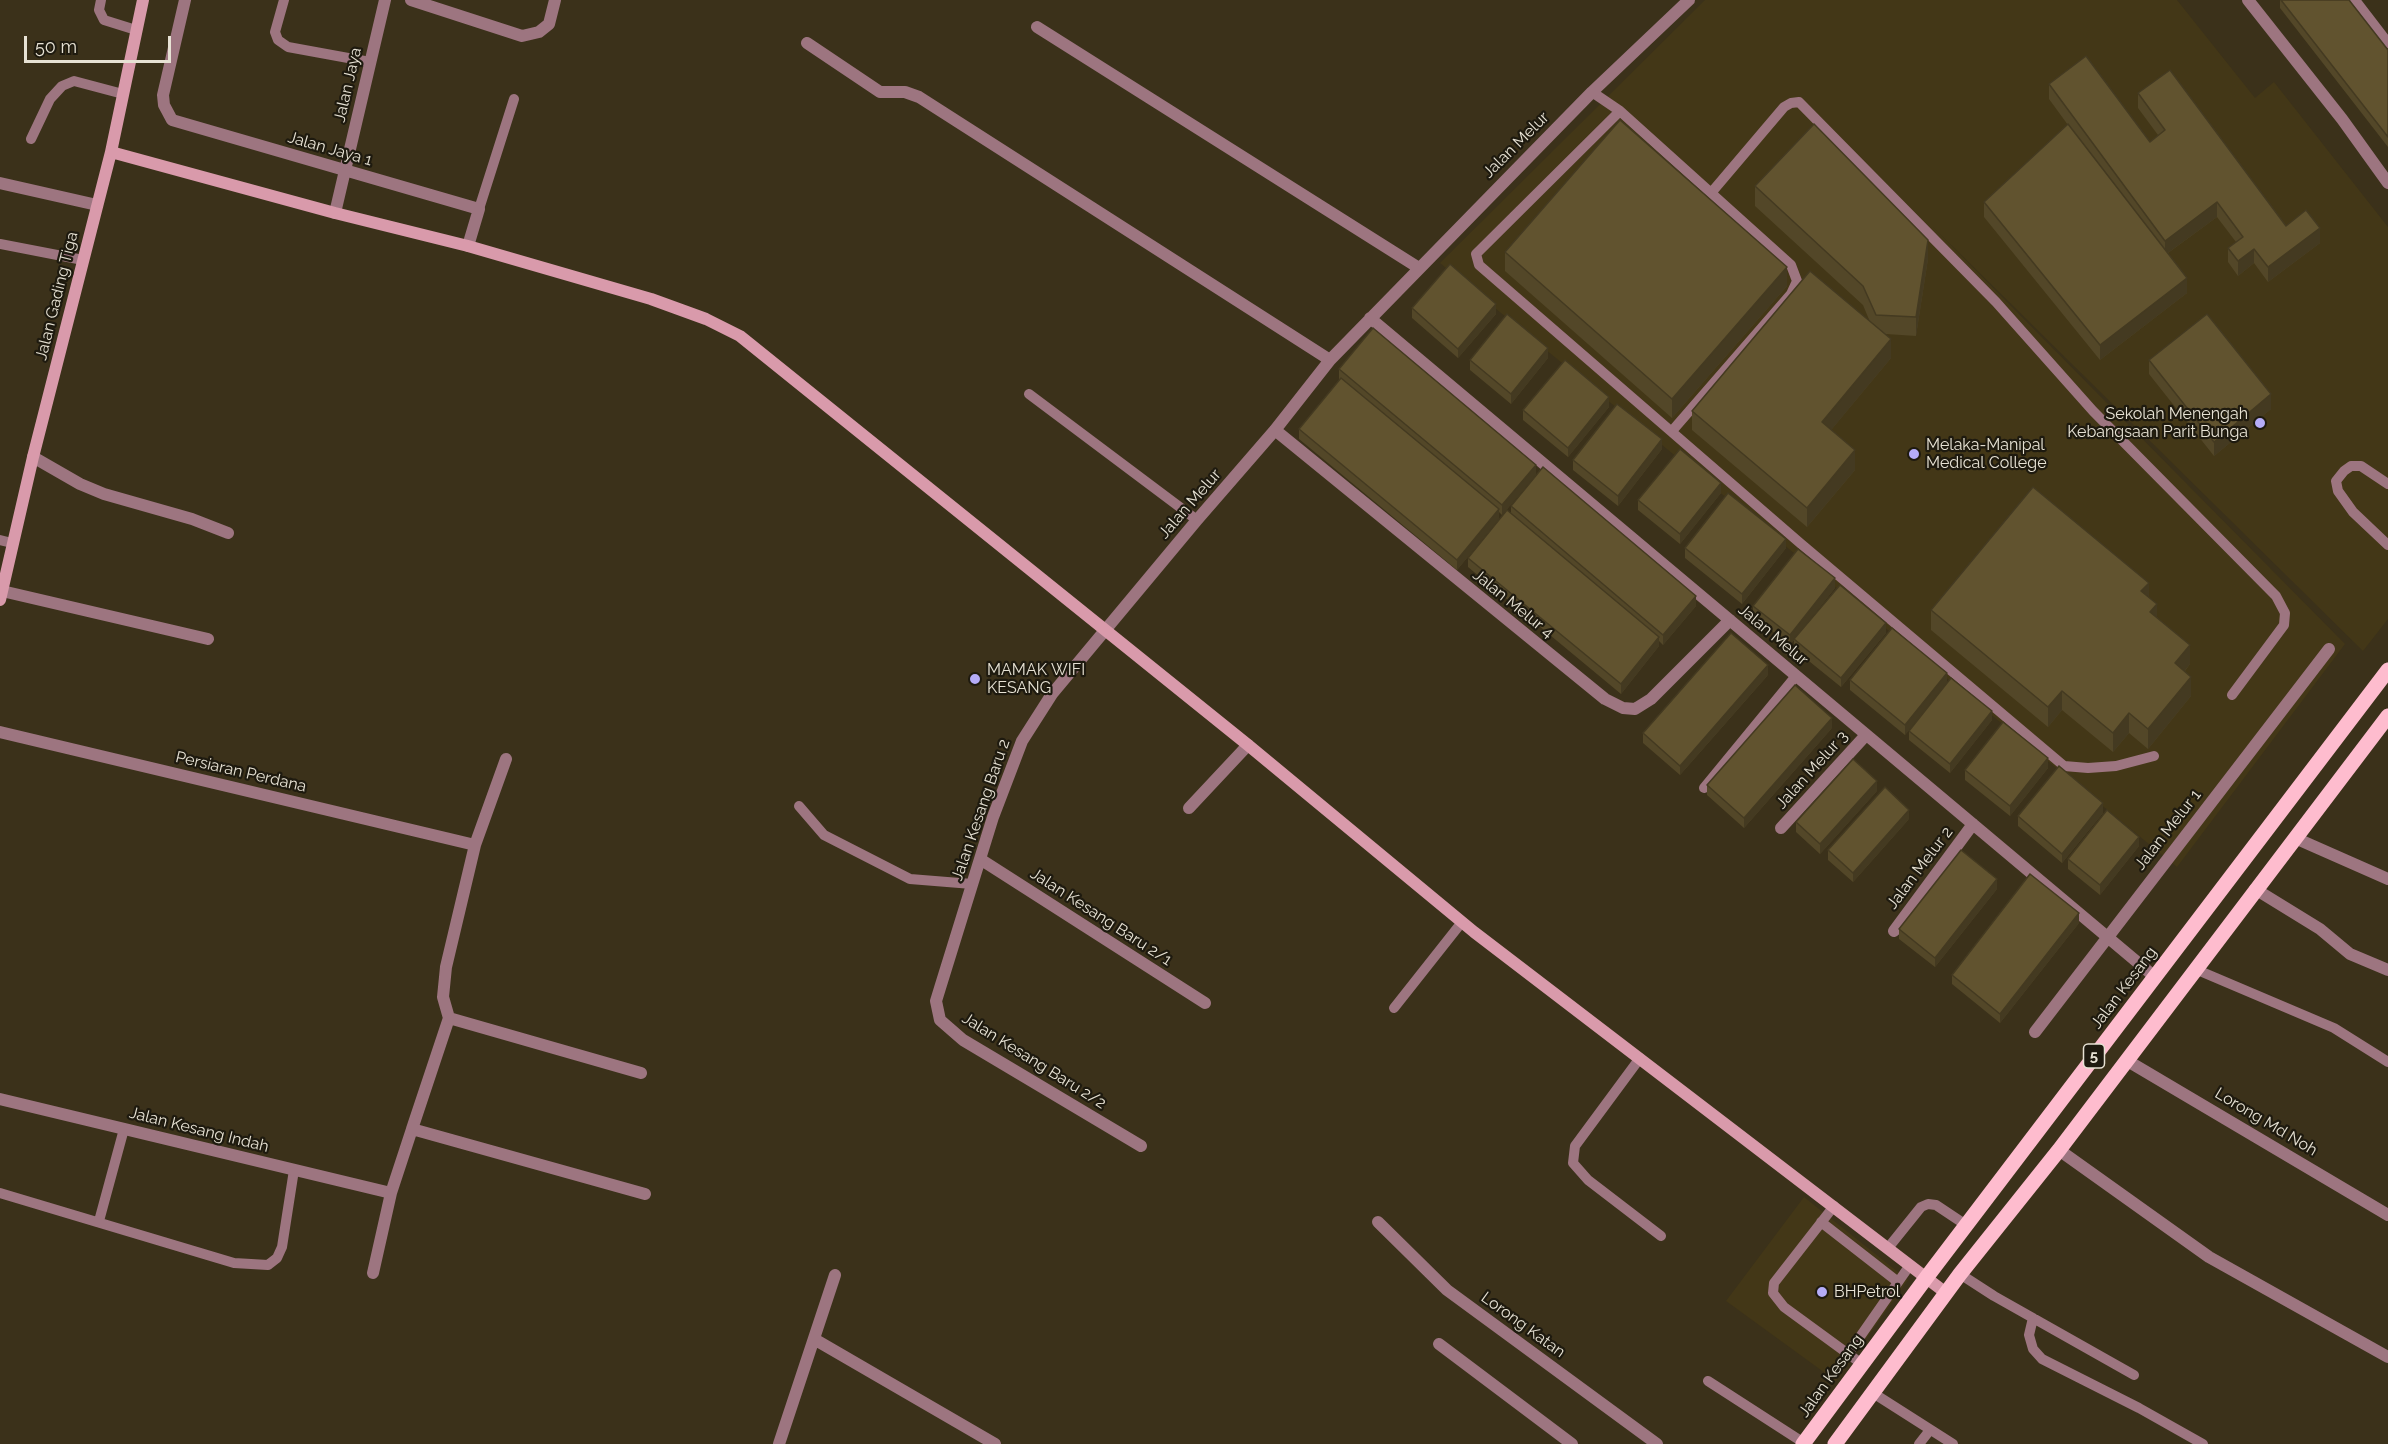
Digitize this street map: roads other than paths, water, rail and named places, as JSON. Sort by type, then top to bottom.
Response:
[{"type":"main road","name":"Jalan Kesang","points":[[1804,1444],[1926,1278],[2388,670]]},
{"type":"main road","name":"5","points":[[1835,1444],[1960,1274],[2059,1150],[2388,716]]},
{"type":"street","name":"Jalan Gading Tiga","points":[[1,596],[6,541],[33,457],[111,152],[143,0]]},
{"type":"street","name":"Jalan Jaya 1","points":[[186,0],[163,95],[164,105],[172,120],[478,209]]},
{"type":"street","name":"Jalan Jaya","points":[[335,213],[385,0]]},
{"type":"street","points":[[411,0],[522,36],[539,32],[549,24],[555,0]]},
{"type":"street","name":"Jalan Melur","points":[[1104,630],[1275,430],[1330,360],[1592,92],[1689,0]]},
{"type":"street","points":[[2248,0],[2342,119],[2388,183]]},
{"type":"street","points":[[1037,27],[1419,268]]},
{"type":"street","points":[[807,43],[880,93],[905,92],[919,97],[1330,360]]},
{"type":"street","points":[[111,152],[335,213],[468,246],[673,305],[740,336],[1248,745],[1462,922],[1946,1293]]},
{"type":"street","points":[[0,183],[97,205]]},
{"type":"street","points":[[468,246],[478,209]]},
{"type":"street","name":"Jalan Melur","points":[[1370,318],[2155,977]]},
{"type":"street","name":"Jalan Melur 4","points":[[1275,430],[1587,685],[1605,699],[1623,708],[1635,709],[1651,699],[1730,620]]},
{"type":"street","points":[[33,457],[80,484],[104,494],[192,519],[228,532]]},
{"type":"street","points":[[1,596],[208,639]]},
{"type":"street","name":"Jalan Kesang Baru 2","points":[[940,988],[980,859],[1022,741],[1052,694],[1104,630]]},
{"type":"street","name":"Jalan Melur 1","points":[[2035,1032],[2329,649]]},
{"type":"street","name":"Persiaran Perdana","points":[[0,732],[475,845]]},
{"type":"street","name":"Jalan Melur 3","points":[[1781,828],[1866,735]]},
{"type":"street","points":[[1189,808],[1248,745]]},
{"type":"street","points":[[373,1273],[391,1193],[449,1018],[443,997],[446,967],[475,845],[506,759]]},
{"type":"street","name":"Jalan Melur 2","points":[[1894,931],[1973,824]]},
{"type":"street","points":[[2295,838],[2388,879]]},
{"type":"street","name":"Jalan Kesang Baru 2/1","points":[[980,859],[1205,1003]]},
{"type":"street","points":[[2255,890],[2320,929],[2350,954],[2388,970]]},
{"type":"street","name":"Jalan Kesang Baru 2/2","points":[[940,988],[936,1001],[940,1020],[963,1040],[1141,1146]]},
{"type":"street","points":[[449,1018],[641,1073]]},
{"type":"street","name":"Lorong Md Noh","points":[[2126,1060],[2388,1215]]},
{"type":"street","name":"Jalan Kesang Indah","points":[[0,1099],[391,1193]]},
{"type":"street","points":[[412,1129],[645,1194]]},
{"type":"street","points":[[2059,1150],[2209,1257],[2388,1357]]},
{"type":"street","name":"Lorong Katan","points":[[1378,1222],[1447,1290],[1657,1444]]},
{"type":"street","points":[[779,1444],[835,1275]]},
{"type":"street","points":[[814,1339],[995,1444]]},
{"type":"street","points":[[1439,1344],[1572,1444]]},
{"type":"lane","points":[[101,0],[101,16],[114,24],[136,30]]},
{"type":"lane","points":[[284,0],[275,32],[278,40],[288,47],[370,62]]},
{"type":"lane","points":[[2355,0],[2388,43]]},
{"type":"lane","points":[[32,139],[50,99],[62,86],[74,81],[123,94]]},
{"type":"lane","points":[[1592,92],[1620,111],[1711,192],[1791,266],[1797,281],[1791,294],[1672,431]]},
{"type":"lane","points":[[478,209],[514,99]]},
{"type":"lane","points":[[1711,192],[1784,107],[1799,102],[1996,302],[2092,411],[2276,596],[2285,613],[2284,625],[2232,695]]},
{"type":"lane","points":[[1620,111],[1476,254],[1479,265],[1800,543],[2064,766],[2088,768],[2116,766],[2154,756]]},
{"type":"lane","points":[[0,244],[83,260]]},
{"type":"lane","points":[[1029,394],[1197,520]]},
{"type":"lane","points":[[2388,484],[2361,466],[2351,466],[2336,482],[2338,491],[2353,512],[2388,545]]},
{"type":"lane","points":[[1704,788],[1796,676]]},
{"type":"lane","points":[[799,806],[824,835],[910,879],[972,884]]},
{"type":"lane","points":[[1394,1008],[1462,922]]},
{"type":"lane","points":[[2195,969],[2334,1028],[2388,1062]]},
{"type":"lane","points":[[1640,1058],[1575,1146],[1573,1163],[1588,1180],[1661,1236]]},
{"type":"lane","points":[[99,1221],[124,1129]]},
{"type":"lane","points":[[0,1193],[234,1263],[268,1265],[277,1258],[282,1247],[294,1170]]},
{"type":"lane","points":[[1888,1248],[1921,1207],[1928,1204],[1936,1205],[1966,1225]]},
{"type":"lane","points":[[1834,1206],[1774,1282],[1773,1293],[1784,1307],[1862,1364]]},
{"type":"lane","points":[[1821,1222],[1898,1282]]},
{"type":"lane","points":[[1848,1354],[1910,1265]]},
{"type":"lane","points":[[1960,1274],[1994,1296],[2134,1375]]},
{"type":"lane","points":[[2033,1318],[2029,1335],[2033,1349],[2042,1359],[2139,1408],[2203,1444]]},
{"type":"lane","points":[[1708,1381],[1804,1444]]},
{"type":"lane","points":[[1873,1393],[1953,1444]]},
{"type":"lane","points":[[1919,1444],[1930,1430]]},
{"type":"place","name":"Sekolah Menengah Kebangsaan Parit Bunga","points":[[2260,423]]},
{"type":"place","name":"Melaka-Manipal Medical College","points":[[1914,454]]},
{"type":"place","name":"MAMAK WIFI KESANG","points":[[975,679]]},
{"type":"place","name":"BHPetrol","points":[[1822,1292]]}]
